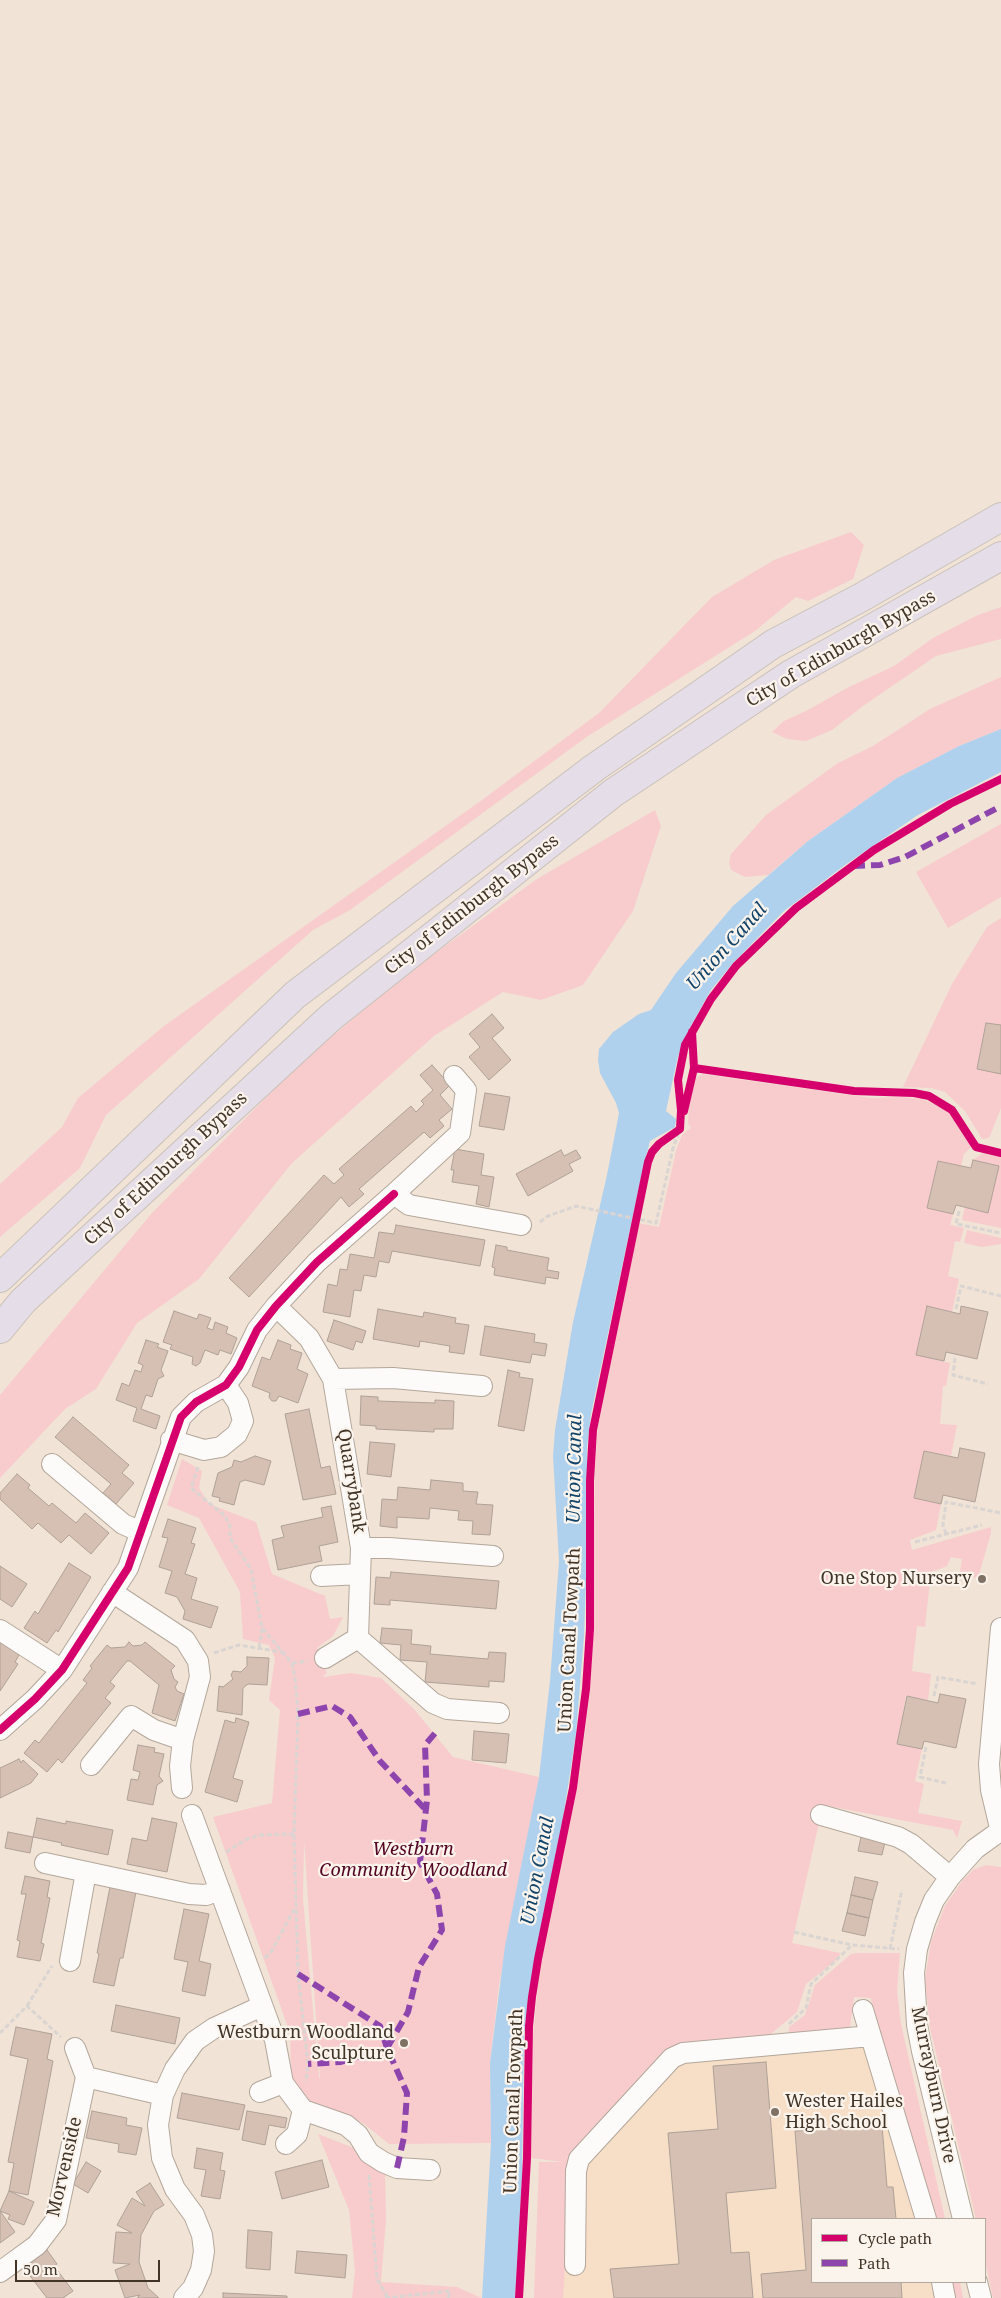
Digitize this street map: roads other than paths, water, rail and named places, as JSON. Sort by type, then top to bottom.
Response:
[{"type":"highway","name":"City of Edinburgh Bypass","points":[[0,1278],[310,983],[594,768],[773,644],[1001,517]]},
{"type":"highway","name":"City of Edinburgh Bypass","points":[[0,1329],[30,1294],[339,1011],[613,793],[791,674],[1001,556]]},
{"type":"highway","points":[[903,612],[1001,566]]},
{"type":"street","points":[[0,1730],[35,1699],[62,1670],[128,1568],[142,1532],[180,1417],[196,1402],[226,1385],[239,1367],[257,1330],[276,1306],[317,1262],[460,1133],[466,1090],[454,1076]]},
{"type":"street","points":[[394,1194],[409,1205],[521,1225]]},
{"type":"street","name":"Quarrybank","points":[[276,1306],[308,1338],[333,1379],[361,1548],[358,1638]]},
{"type":"street","points":[[333,1379],[393,1378],[482,1386]]},
{"type":"street","points":[[171,1440],[204,1450],[221,1447],[237,1434],[242,1421],[238,1403],[226,1385]]},
{"type":"street","points":[[52,1464],[123,1524],[142,1532]]},
{"type":"street","points":[[361,1548],[389,1548],[493,1556]]},
{"type":"street","points":[[321,1576],[360,1574]]},
{"type":"street","points":[[112,1592],[185,1640],[198,1661],[200,1677],[183,1740],[180,1766],[182,1788]]},
{"type":"street","points":[[1001,1628],[989,1764],[991,1790],[1001,1832]]},
{"type":"street","points":[[0,1630],[62,1670]]},
{"type":"street","points":[[326,1658],[358,1638],[433,1703],[469,1717],[499,1713]]},
{"type":"street","points":[[91,1764],[131,1716],[154,1730],[183,1740]]},
{"type":"street","points":[[192,1815],[275,2040],[283,2083],[304,2110],[346,2125],[358,2135],[369,2153],[397,2168],[430,2170]]},
{"type":"street","points":[[821,1815],[898,1837],[911,1844],[950,1877]]},
{"type":"street","name":"Murrayburn Drive","points":[[963,2218],[917,2025],[914,1973],[917,1949],[931,1908],[950,1877],[975,1849],[1001,1832]]},
{"type":"street","points":[[45,1864],[189,1894],[206,1895],[220,1890]]},
{"type":"street","points":[[71,1954],[86,1872]]},
{"type":"street","points":[[184,2298],[193,2288],[201,2270],[204,2252],[202,2235],[194,2215],[175,2189],[162,2158],[158,2125],[163,2095],[175,2069],[195,2041],[214,2028],[262,2006]]},
{"type":"street","points":[[863,2010],[926,2218]]},
{"type":"street","points":[[575,2265],[576,2171],[580,2159],[672,2058],[683,2053],[871,2036]]},
{"type":"street","points":[[74,2048],[86,2077],[163,2095]]},
{"type":"street","name":"Morvenside","points":[[2,2266],[37,2245],[56,2220],[86,2077]]},
{"type":"street","points":[[260,2092],[283,2083]]},
{"type":"street","points":[[286,2144],[297,2134],[304,2110]]},
{"type":"street","points":[[942,2283],[944,2298]]},
{"type":"street","points":[[978,2283],[981,2298]]},
{"type":"water","name":"Union Canal","points":[[1001,729],[1001,772],[918,815],[845,865],[784,911],[733,963],[711,990],[688,1031],[678,1056],[666,1111],[676,1119],[675,1127],[650,1141],[591,1414],[587,1448],[588,1526],[584,1636],[576,1734],[560,1838],[529,1991],[524,2035],[522,2176],[515,2298],[482,2298],[491,2143],[490,2063],[505,1946],[539,1777],[550,1681],[559,1561],[553,1456],[555,1430],[573,1322],[607,1175],[619,1113],[616,1103],[600,1073],[599,1049],[613,1032],[639,1014],[651,1010],[676,973],[733,906],[808,841],[897,778],[959,746]]},
{"type":"place","name":"One Stop Nursery","points":[[982,1579]]},
{"type":"place","name":"Westburn Woodland Sculpture","points":[[404,2043]]},
{"type":"place","name":"Wester Hailes High School","points":[[775,2112]]},
{"type":"park label","name":"Westburn Community Woodland","points":[[413,1860]]}]
